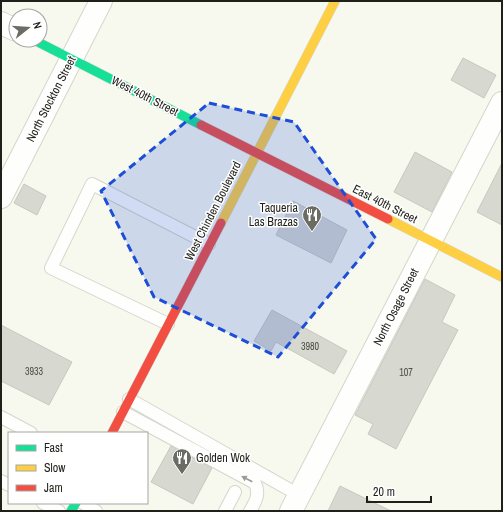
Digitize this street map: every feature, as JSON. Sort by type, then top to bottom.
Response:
[{"type":"street","name":"North Stockton Street","points":[[1,197],[101,1]]},
{"type":"street","name":"West Chinden Boulevard","points":[[113,432],[335,1]]},
{"type":"street","name":"West 40th Street","points":[[48,47],[257,152]]},
{"type":"street","name":"North Osage Street","points":[[295,503],[502,102]]},
{"type":"street","name":"East 40th Street","points":[[257,152],[502,277]]},
{"type":"lane","points":[[168,324],[51,268],[92,184],[209,244]]},
{"type":"lane","points":[[129,400],[295,503]]},
{"type":"lane","points":[[123,412],[255,483],[258,490],[258,497],[250,511]]},
{"type":"lane","points":[[1,417],[28,432]]},
{"type":"lane","points":[[225,511],[236,492]]},
{"type":"lane","points":[[46,504],[59,511]]},
{"type":"lane","points":[[85,504],[96,511]]},
{"type":"highlighted area","points":[[209,103],[294,122],[376,239],[278,357],[154,297],[101,191]]},
{"type":"building","points":[[463,58],[496,75],[484,98],[451,80]]},
{"type":"building","points":[[415,152],[452,172],[432,212],[394,192]]},
{"type":"building","points":[[502,163],[502,225],[477,212]]},
{"type":"building","points":[[24,184],[46,196],[37,215],[14,203]]},
{"type":"building","name":"Taqueria Las Brazas","points":[[293,201],[347,230],[331,263],[276,235]]},
{"type":"building","points":[[425,279],[455,295],[442,322],[458,330],[396,449],[368,434],[373,424],[355,415]]},
{"type":"building","points":[[272,310],[347,351],[334,374],[276,342],[271,351],[254,341]]},
{"type":"building","points":[[1,325],[72,362],[49,405],[1,381]]},
{"type":"building","name":"Golden Wok","points":[[171,446],[212,468],[193,504],[151,482]]},
{"type":"building","points":[[340,486],[391,511],[328,511]]},
{"type":"traffic: fast","points":[[48,47],[201,125]]},
{"type":"traffic: fast","points":[[71,511],[75,504]]},
{"type":"traffic: slow","points":[[221,223],[335,1]]},
{"type":"traffic: slow","points":[[388,219],[502,277]]},
{"type":"traffic: jam","points":[[201,125],[388,219]]},
{"type":"traffic: jam","points":[[113,432],[221,223]]},
{"type":"place","name":"Taqueria Las Brazas","points":[[312,232]]},
{"type":"place","name":"Golden Wok","points":[[182,475]]}]
